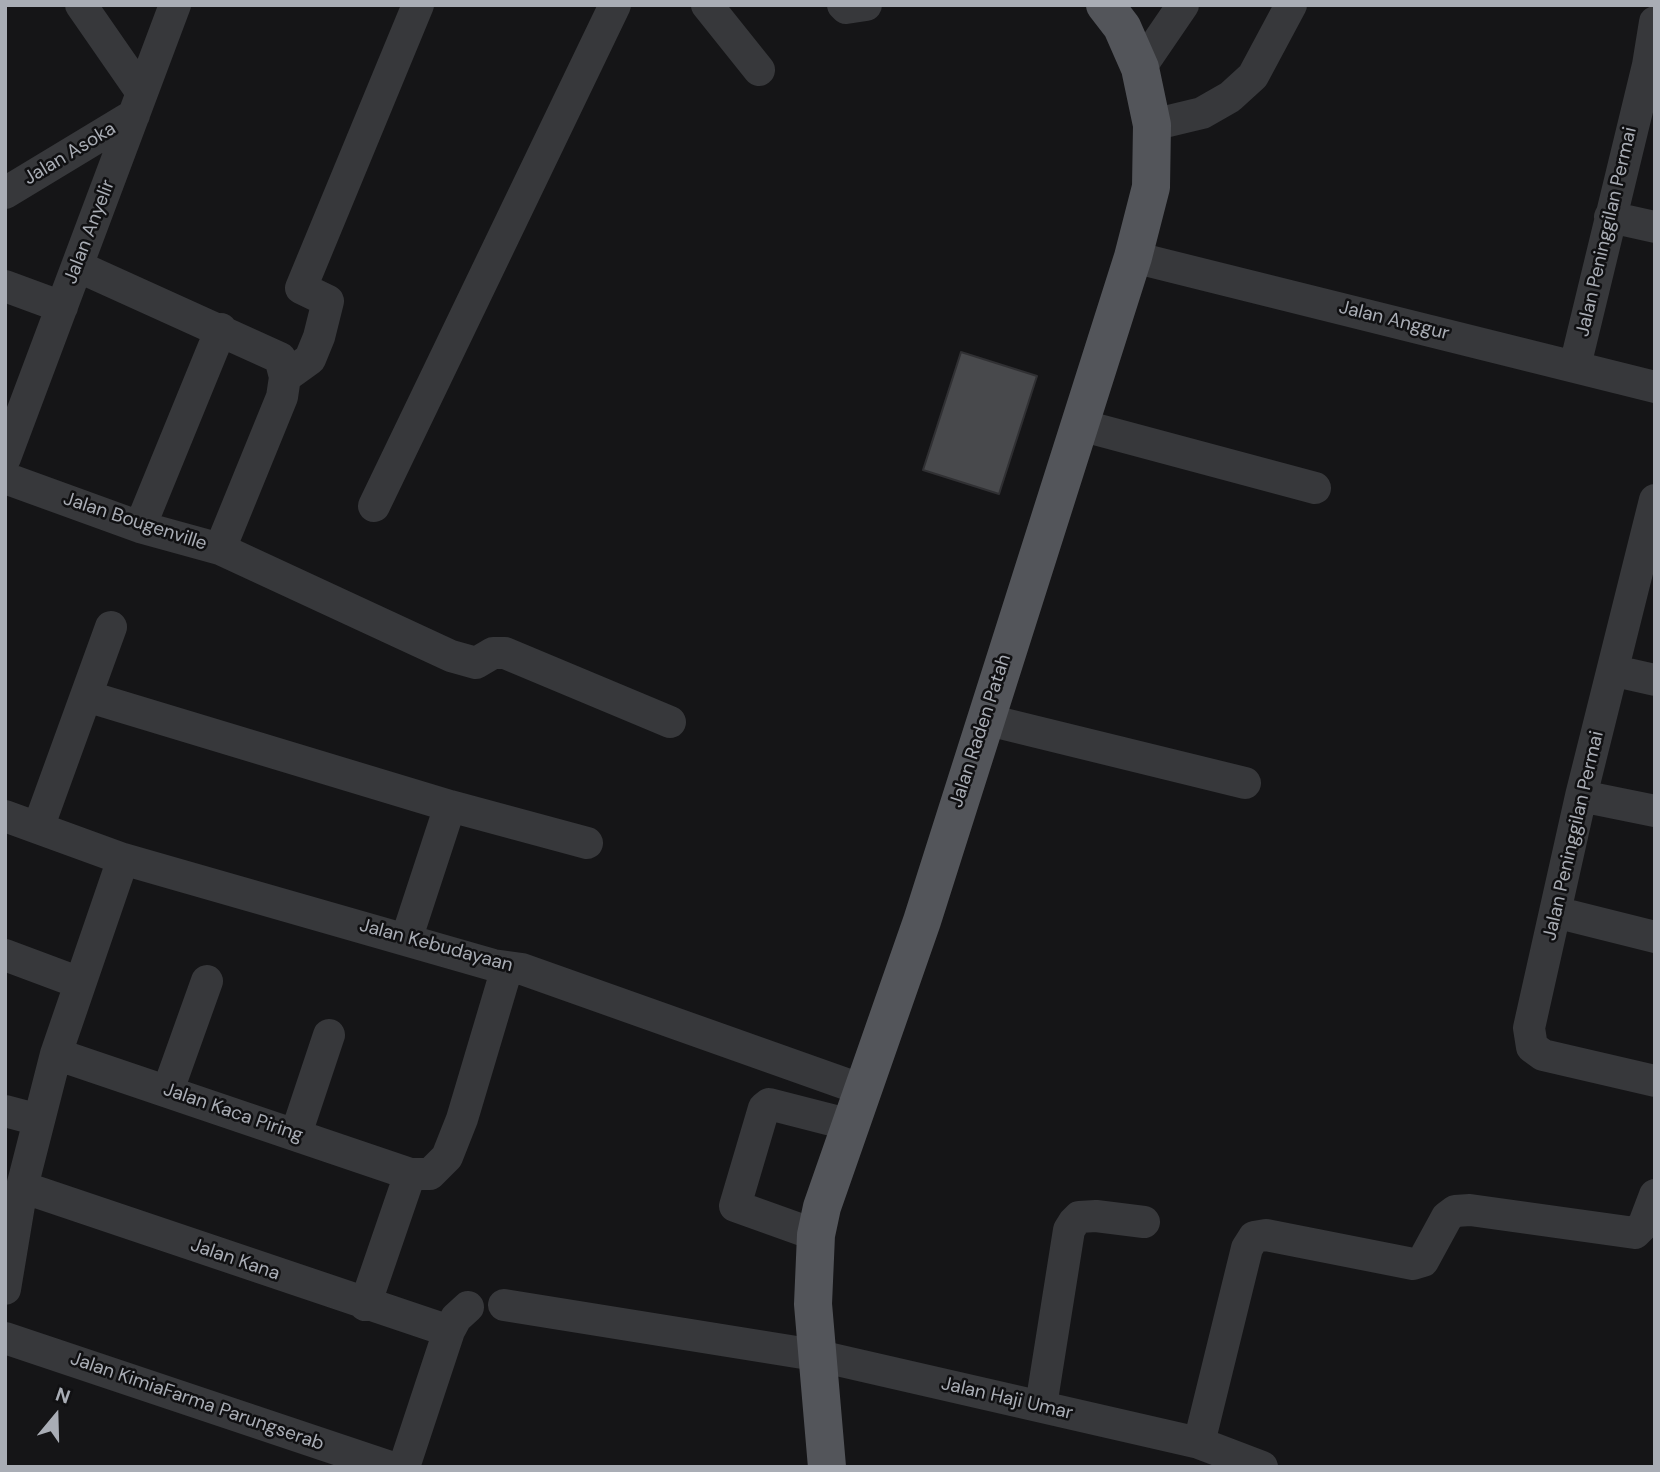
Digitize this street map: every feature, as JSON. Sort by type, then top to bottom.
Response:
[{"type":"main road","name":"Jalan Raden Patah","points":[[827,1467],[815,1355],[813,1304],[816,1235],[825,1195],[922,921],[1133,257],[1151,187],[1152,124],[1140,68],[1122,27],[1105,5]]},
{"type":"street","points":[[81,5],[138,104]]},
{"type":"street","name":"Jalan Anyelir","points":[[5,458],[175,5]]},
{"type":"street","points":[[77,266],[280,358],[285,377],[310,359],[319,337],[328,300],[301,288],[418,5]]},
{"type":"street","points":[[374,506],[615,5]]},
{"type":"street","points":[[707,5],[759,70]]},
{"type":"street","points":[[842,5],[846,8],[866,5]]},
{"type":"street","points":[[1140,68],[1183,5]]},
{"type":"street","points":[[1152,124],[1202,113],[1230,97],[1253,76],[1292,5]]},
{"type":"street","name":"Jalan Peninggilan Permai","points":[[1575,366],[1610,217],[1651,66],[1655,22]]},
{"type":"street","name":"Jalan Asoka","points":[[5,193],[138,104]]},
{"type":"street","points":[[1610,217],[1655,227]]},
{"type":"street","name":"Jalan Anggur","points":[[1133,257],[1655,387]]},
{"type":"street","points":[[5,286],[62,307]]},
{"type":"street","points":[[140,527],[221,329]]},
{"type":"street","name":"Jalan Bougenville","points":[[5,478],[140,527],[219,549],[282,397],[285,377]]},
{"type":"street","points":[[1080,425],[1315,488]]},
{"type":"street","name":"Jalan Peninggilan Permai","points":[[1655,500],[1650,535],[1581,796],[1529,1028],[1532,1046],[1551,1057],[1655,1081]]},
{"type":"street","points":[[219,549],[469,663],[483,662],[493,653],[505,653],[670,722]]},
{"type":"street","points":[[38,828],[111,627]]},
{"type":"street","points":[[1615,671],[1655,680]]},
{"type":"street","points":[[86,696],[450,806],[587,843]]},
{"type":"street","points":[[984,719],[1245,783]]},
{"type":"street","points":[[1581,796],[1655,811]]},
{"type":"street","points":[[406,940],[450,806]]},
{"type":"street","name":"Jalan Kebudayaan","points":[[5,816],[123,859],[406,940],[534,973],[863,1090]]},
{"type":"street","points":[[5,1289],[22,1187],[56,1054],[123,859]]},
{"type":"street","points":[[1555,912],[1655,937]]},
{"type":"street","points":[[5,955],[80,983]]},
{"type":"street","points":[[365,1305],[410,1174],[430,1174],[447,1157],[462,1119],[504,978],[511,969]]},
{"type":"street","points":[[167,1090],[207,981]]},
{"type":"street","points":[[296,1134],[329,1035]]},
{"type":"street","name":"Jalan Kaca Piring","points":[[56,1054],[410,1174]]},
{"type":"street","points":[[816,1235],[735,1206],[764,1108],[769,1104],[851,1125]]},
{"type":"street","points":[[5,1111],[38,1120]]},
{"type":"street","name":"Jalan Kana","points":[[22,1187],[365,1305],[449,1331]]},
{"type":"street","points":[[1199,1443],[1247,1248],[1254,1237],[1266,1235],[1413,1264],[1423,1261],[1434,1246],[1447,1217],[1455,1211],[1470,1210],[1635,1233],[1644,1224],[1655,1195]]},
{"type":"street","points":[[1041,1406],[1069,1230],[1073,1222],[1079,1217],[1096,1216],[1144,1222]]},
{"type":"street","points":[[504,1305],[815,1355]]},
{"type":"street","points":[[404,1467],[449,1331],[456,1318],[468,1307]]},
{"type":"street","name":"Jalan KimiaFarma Parungserab","points":[[5,1338],[390,1467]]},
{"type":"street","name":"Jalan Haji Umar","points":[[815,1355],[1199,1443],[1262,1467]]},
{"type":"building","points":[[961,352],[1037,376],[999,494],[923,470]]}]
